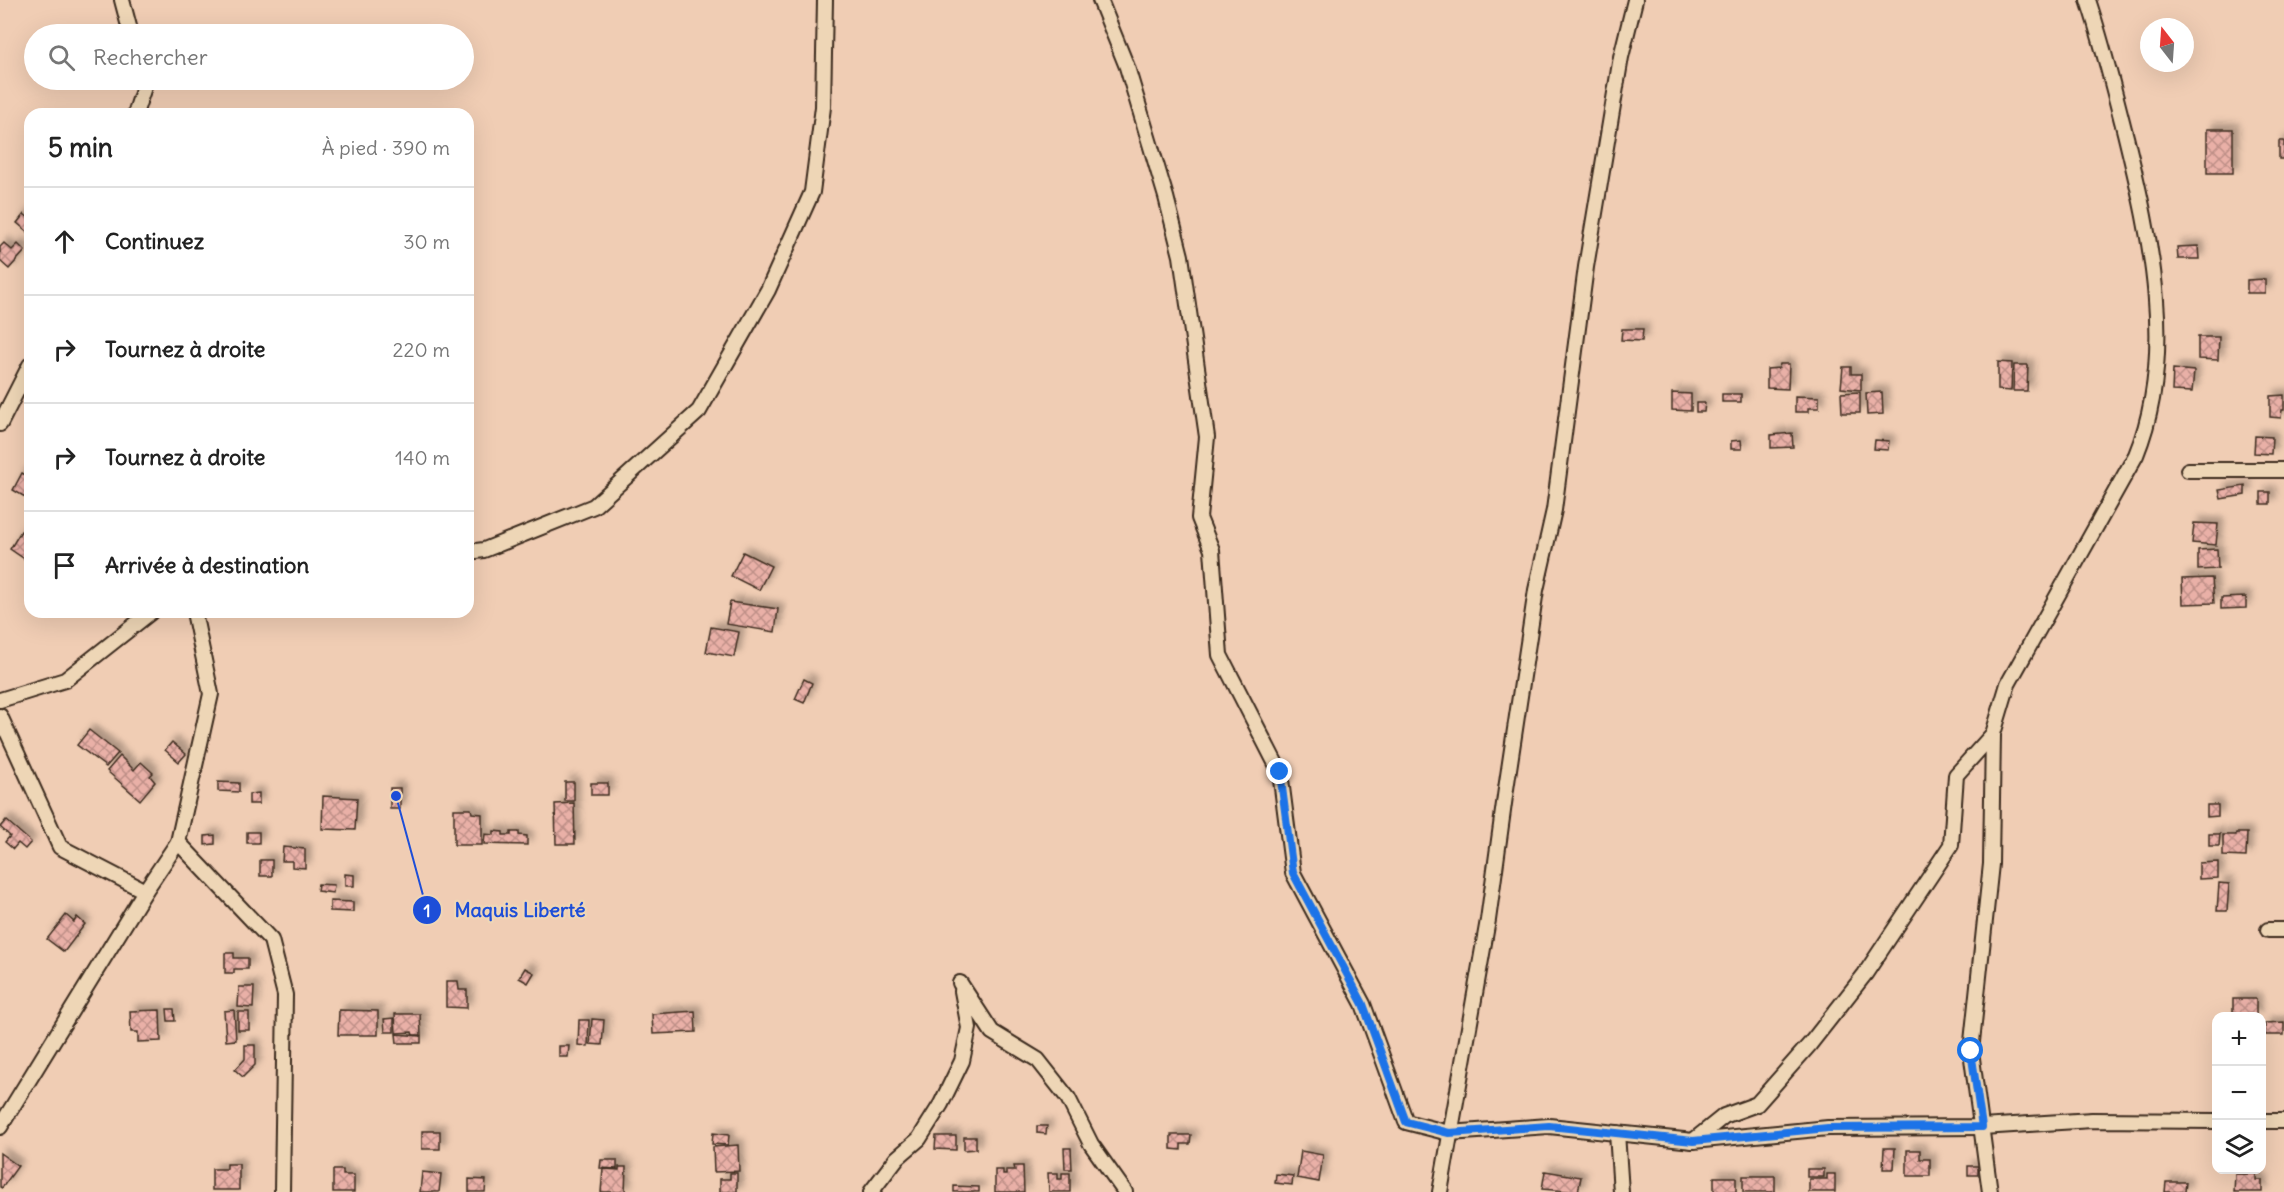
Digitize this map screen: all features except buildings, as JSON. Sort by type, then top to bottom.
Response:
[{"type":"street","points":[[122,0],[128,24]]},
{"type":"street","points":[[474,551],[484,550],[594,506],[699,411],[768,290],[812,192],[823,107],[825,0]]},
{"type":"street","points":[[1100,0],[1127,67],[1181,256],[1207,436],[1199,518],[1212,550],[1220,655],[1280,772],[1293,873],[1363,1004],[1406,1122],[1449,1133],[1549,1126],[1693,1141],[1828,1128],[1982,1127],[2092,1120],[2212,1121]]},
{"type":"street","points":[[1440,1192],[1488,920],[1536,590],[1554,510],[1586,267],[1621,57],[1635,0]]},
{"type":"street","points":[[1990,1192],[1971,1051],[1991,864],[1993,734],[2008,684],[2136,455],[2148,427],[2157,374],[2157,309],[2144,208],[2104,49],[2088,0]]},
{"type":"street","points":[[137,108],[143,90]]},
{"type":"street","points":[[0,424],[24,377]]},
{"type":"street","points":[[2188,470],[2284,470]]},
{"type":"street","points":[[0,700],[65,680],[142,618]]},
{"type":"street","points":[[0,1127],[145,891],[178,842],[211,694],[195,618]]},
{"type":"street","points":[[0,717],[60,847],[145,891]]},
{"type":"street","points":[[1693,1141],[1724,1116],[1757,1104],[1810,1044],[1865,974],[1950,845],[1956,775],[1993,734]]},
{"type":"street","points":[[178,842],[271,940],[285,995],[282,1192]]},
{"type":"street","points":[[2268,930],[2284,930]]},
{"type":"street","points":[[871,1192],[897,1158],[919,1139],[962,1061],[969,1028],[960,983],[992,1032],[1038,1060],[1068,1098],[1091,1144],[1125,1192]]},
{"type":"street","points":[[2266,1121],[2284,1121]]},
{"type":"street","points":[[1617,1133],[1621,1192]]},
{"type":"place","name":"Maquis Liberté","points":[[396,796]]},
{"type":"route","points":[[1280,772],[1293,873],[1363,1004],[1406,1122],[1449,1133],[1549,1126],[1693,1141],[1828,1128],[1982,1127],[1971,1051]]}]
